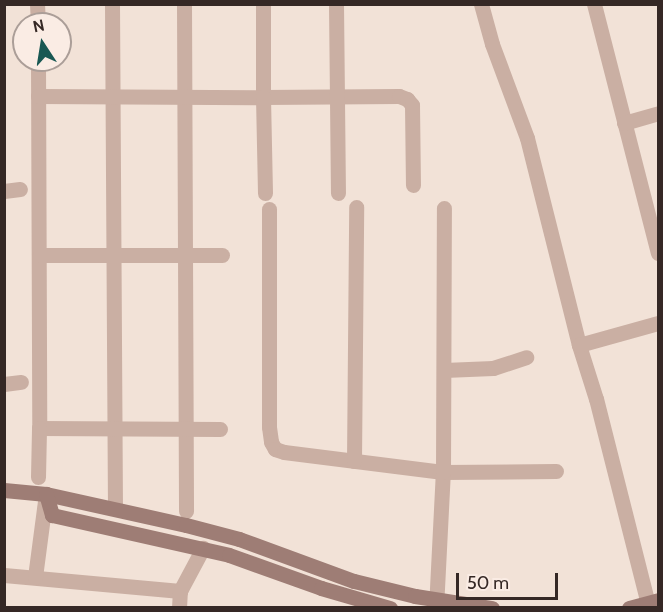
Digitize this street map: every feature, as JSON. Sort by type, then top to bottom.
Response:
[{"type":"street","points":[[112,4],[115,508]]},
{"type":"street","points":[[184,4],[186,511]]},
{"type":"street","points":[[263,4],[265,193]]},
{"type":"street","points":[[336,4],[338,193]]},
{"type":"street","points":[[481,4],[492,44],[527,138],[579,345],[652,603],[629,608]]},
{"type":"street","points":[[594,4],[624,123],[653,206],[658,253]]},
{"type":"street","points":[[38,72],[40,255],[38,477]]},
{"type":"street","points":[[39,96],[263,98],[399,96],[407,99],[412,105],[412,185]]},
{"type":"street","points":[[624,123],[658,113]]},
{"type":"street","points":[[354,461],[356,207]]},
{"type":"street","points":[[436,604],[443,471],[444,208]]},
{"type":"street","points":[[269,209],[271,442],[275,449],[284,452],[443,471],[556,471]]},
{"type":"street","points":[[40,255],[222,255]]},
{"type":"street","points":[[579,345],[658,323]]},
{"type":"street","points":[[444,370],[493,368],[526,357]]},
{"type":"street","points":[[4,384],[21,382]]},
{"type":"street","points":[[39,428],[220,429]]},
{"type":"street","points":[[4,490],[115,508],[208,532],[238,540],[354,581],[436,604],[492,608]]},
{"type":"street","points":[[46,495],[52,514],[249,561],[342,595],[390,608]]},
{"type":"street","points":[[35,577],[46,495]]},
{"type":"street","points":[[179,608],[180,591],[208,532]]},
{"type":"street","points":[[4,575],[180,591]]}]
